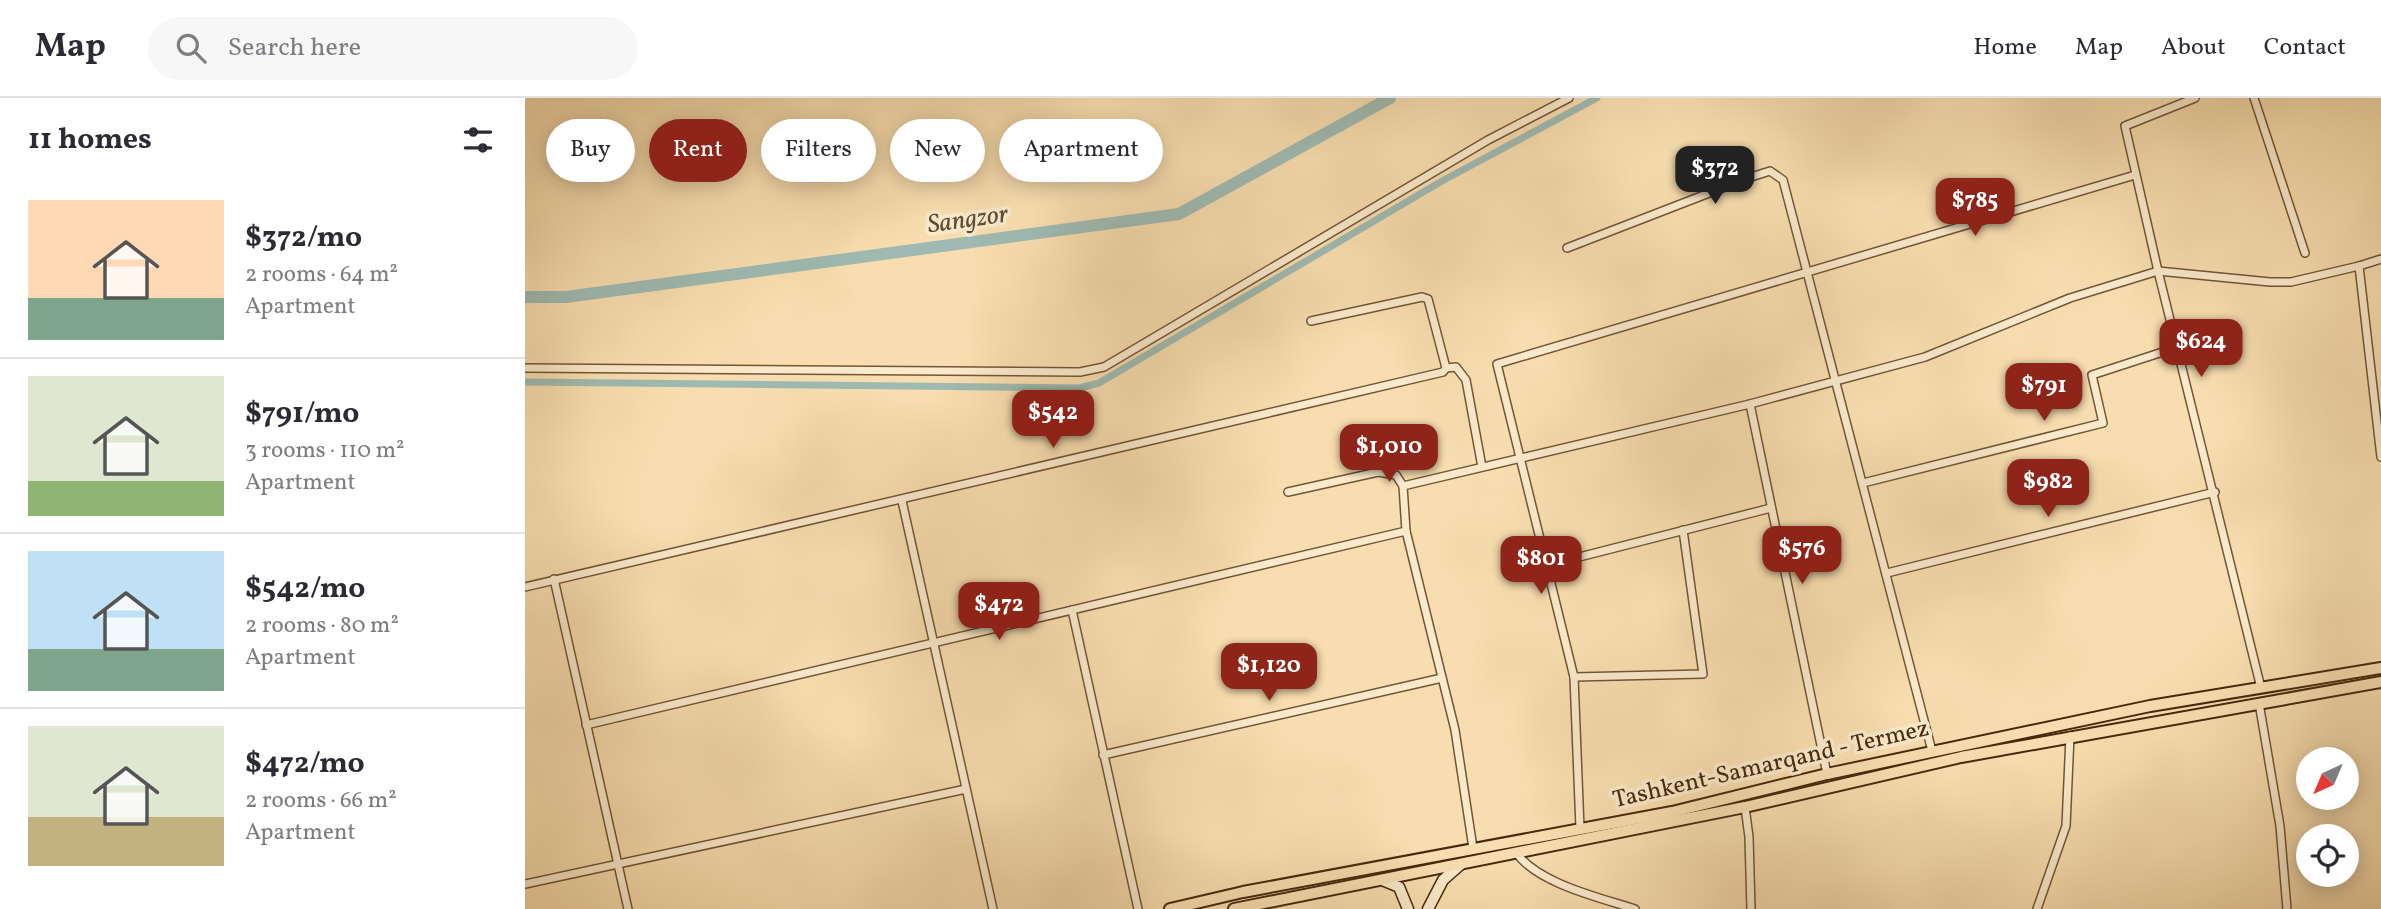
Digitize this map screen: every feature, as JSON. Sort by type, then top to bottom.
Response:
[{"type":"highway","name":"Tashkent-Samarqand - Termez","points":[[1234,909],[1375,880],[1580,828],[1671,812],[1932,751],[2150,706],[2381,668]]},
{"type":"highway","points":[[2350,687],[2358,680],[2354,673]]},
{"type":"highway","name":"Tashkent-Samarqand - Termez","points":[[1171,909],[1243,892],[1476,853],[1516,851],[1745,807],[1961,757],[2381,682]]},
{"type":"main road","points":[[1428,909],[1440,886],[1453,870],[1476,853]]},
{"type":"main road","points":[[1375,880],[1390,881],[1399,887],[1408,909]]},
{"type":"street","points":[[525,368],[1080,372],[1104,368],[1488,140],[1569,98]]},
{"type":"street","points":[[2195,98],[2125,126],[2261,688]]},
{"type":"street","points":[[2253,98],[2305,253]]},
{"type":"street","points":[[1567,248],[1770,172],[1783,180],[1888,573],[1932,751]]},
{"type":"street","points":[[1580,828],[1574,677],[1497,364],[1807,275],[2135,175]]},
{"type":"street","points":[[1403,486],[1750,404],[1925,357],[2070,298],[2158,271],[2281,282],[2359,267],[2381,259]]},
{"type":"street","points":[[2359,267],[2370,342],[2381,457]]},
{"type":"street","points":[[1311,321],[1422,296],[1428,299],[1446,368]]},
{"type":"street","points":[[2370,342],[2381,340]]},
{"type":"street","points":[[1863,483],[2103,424],[2092,376],[2178,347]]},
{"type":"street","points":[[525,587],[902,501],[1443,372],[1446,368],[1456,367],[1465,380],[1482,467]]},
{"type":"street","points":[[1750,404],[1827,774]]},
{"type":"street","points":[[1289,492],[1378,472],[1396,475],[1403,486],[1406,531],[1455,730],[1476,853]]},
{"type":"street","points":[[1888,573],[2215,492]]},
{"type":"street","points":[[902,501],[993,909]]},
{"type":"street","points":[[1548,565],[1771,508]]},
{"type":"street","points":[[1574,677],[1703,674],[1683,530]]},
{"type":"street","points":[[586,725],[1406,531]]},
{"type":"street","points":[[554,579],[628,909]]},
{"type":"street","points":[[1072,610],[1138,909]]},
{"type":"street","points":[[1103,755],[1442,678]]},
{"type":"street","points":[[2259,703],[2280,826],[2287,909]]},
{"type":"street","points":[[2037,909],[2066,826],[2070,736]]},
{"type":"street","points":[[525,884],[966,789]]},
{"type":"street","points":[[1745,807],[1751,909]]},
{"type":"street","points":[[1516,851],[1529,866],[1555,880],[1635,909]]},
{"type":"waterway","name":"Sangzor","points":[[525,297],[566,297],[1179,214],[1390,98]]},
{"type":"waterway","points":[[525,382],[1079,388],[1099,383],[1442,181],[1597,98]]}]
